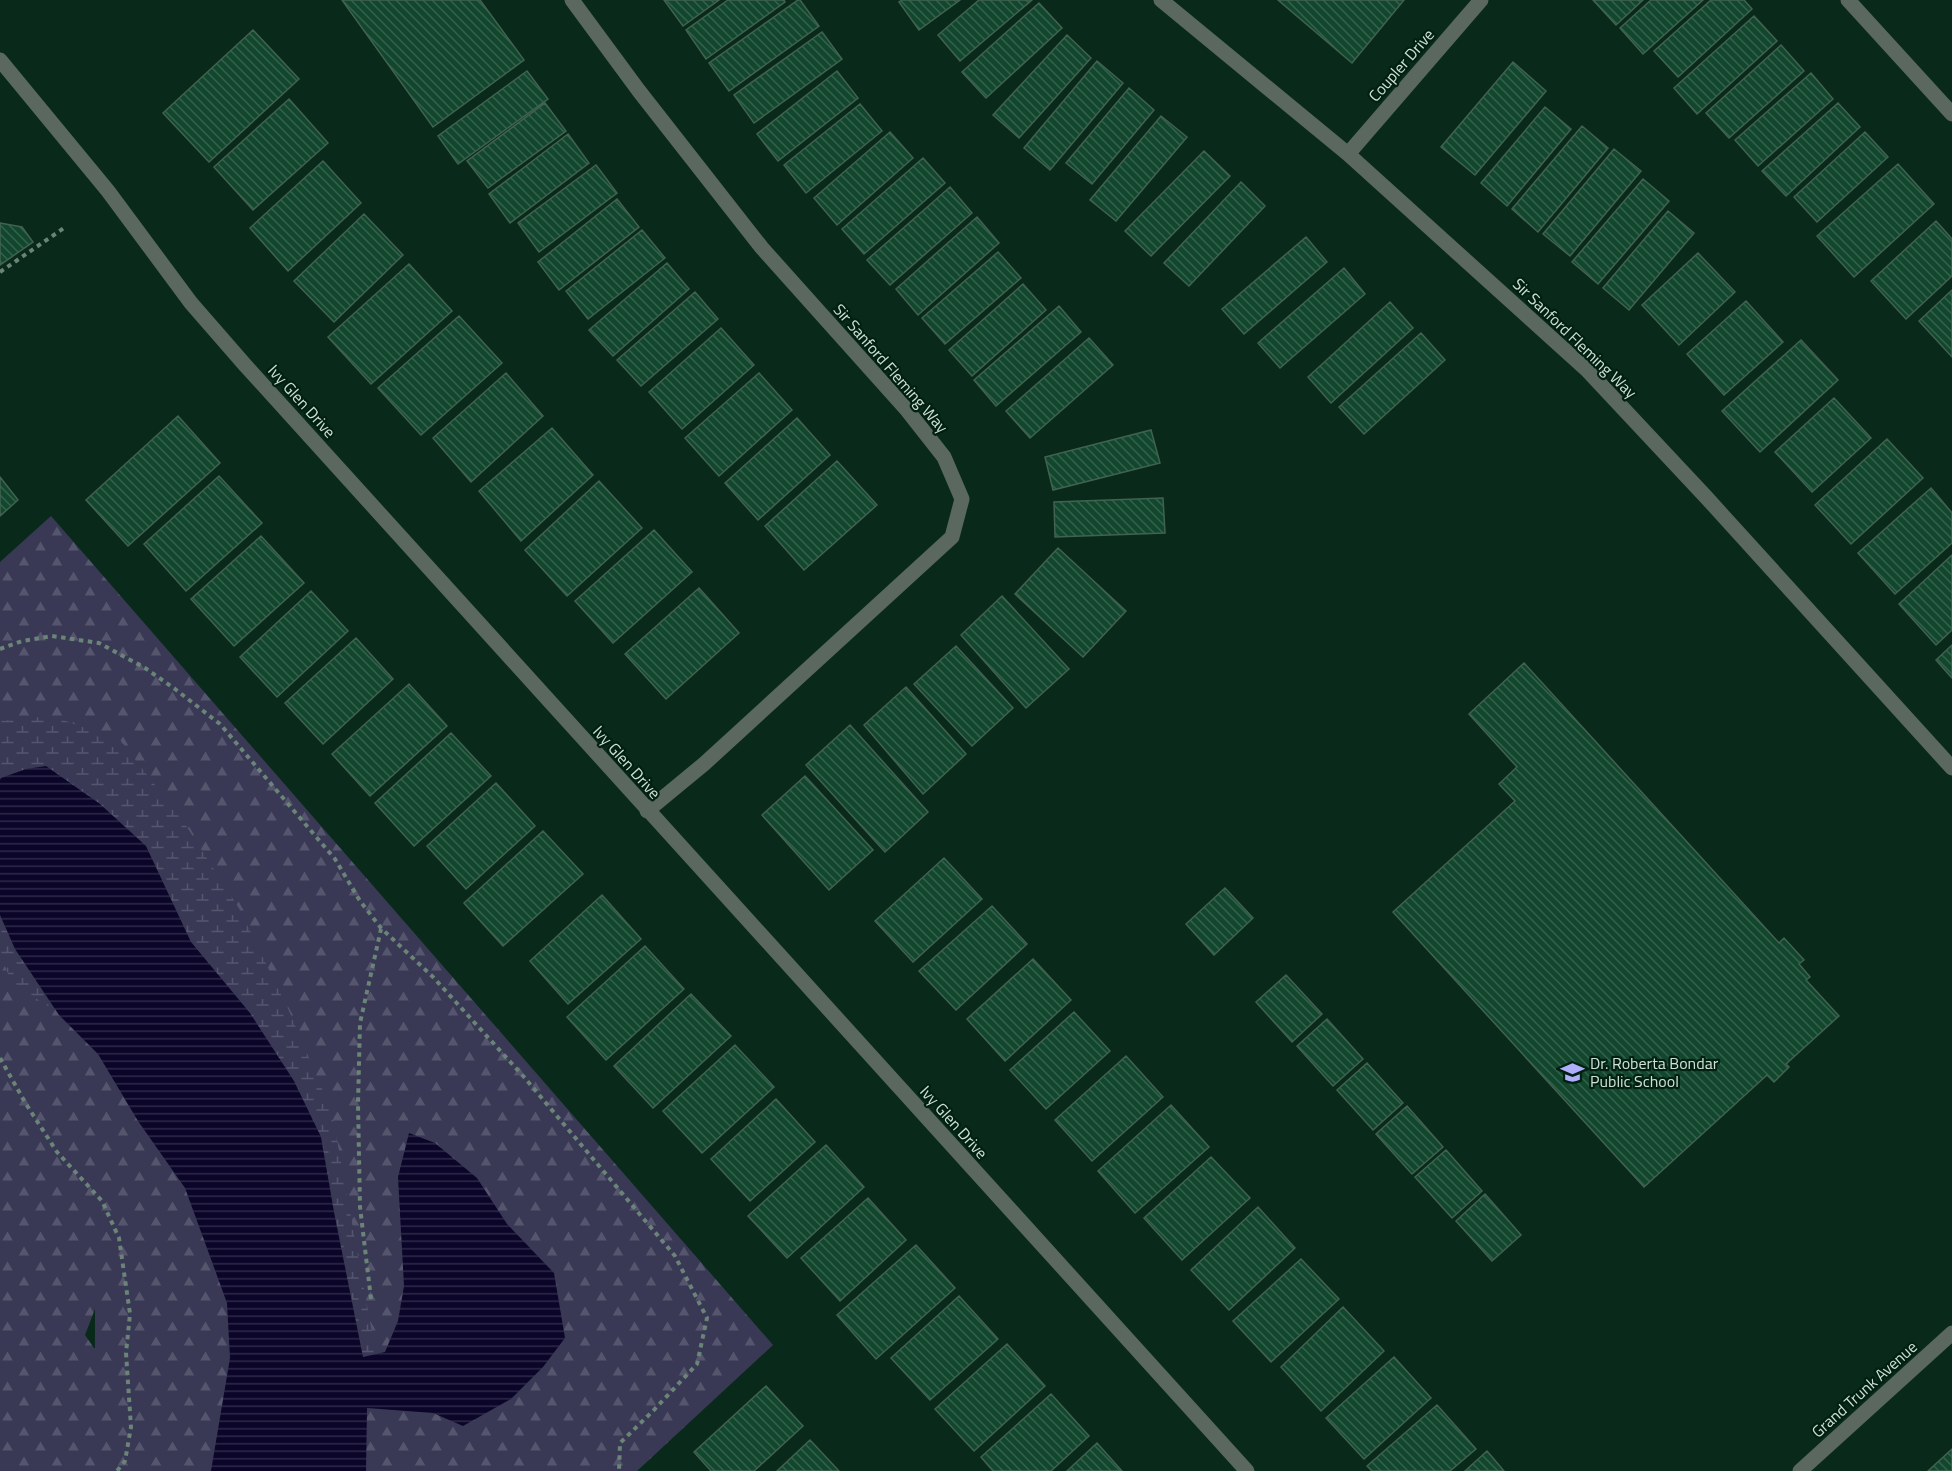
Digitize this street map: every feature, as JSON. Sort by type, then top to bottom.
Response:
[{"type":"street","name":"Sir Sanford Fleming Way","points":[[572,0],[639,91],[762,248],[907,410],[944,457],[962,499],[952,537],[704,764],[647,811]]},
{"type":"street","name":"Sir Sanford Fleming Way","points":[[1161,0],[1348,154],[1588,371],[1706,497],[1952,768]]},
{"type":"street","name":"Coupler Drive","points":[[1348,154],[1481,0]]},
{"type":"street","points":[[1848,0],[1952,114]]},
{"type":"street","name":"Ivy Glen Drive","points":[[0,60],[108,191],[191,303],[647,811],[1247,1471]]},
{"type":"street","name":"Grand Trunk Avenue","points":[[1800,1471],[1952,1333]]},
{"type":"path","points":[[0,272],[64,228]]},
{"type":"path","points":[[0,649],[22,641],[52,636],[99,643],[145,668],[175,688],[220,724],[335,859],[360,901],[381,928],[433,977],[524,1077],[675,1256],[707,1318],[697,1364],[620,1443],[619,1471]]},
{"type":"path","points":[[371,1299],[360,1207],[358,1104],[360,1023],[381,928]]},
{"type":"path","points":[[0,1058],[57,1152],[102,1201],[119,1238],[130,1314],[126,1353],[131,1427],[124,1461],[117,1471]]},
{"type":"green space","points":[[51,516],[773,1345],[637,1471],[0,1471],[0,562]],"holes":[[[95,1309],[95,1348],[85,1335]]]},
{"type":"green space","points":[[52,716],[121,741],[185,824],[240,910],[289,1011],[332,1112],[381,1383],[358,1366],[1,813],[49,1007],[12,983],[0,955],[0,721]]},
{"type":"shaded area","points":[[46,766],[100,804],[146,846],[191,942],[250,1013],[294,1081],[321,1137],[363,1357],[385,1352],[398,1321],[404,1286],[398,1177],[409,1133],[435,1143],[477,1178],[507,1224],[554,1273],[565,1338],[543,1367],[511,1399],[463,1426],[433,1413],[367,1408],[366,1471],[211,1471],[230,1358],[227,1303],[185,1188],[138,1121],[98,1054],[59,1015],[15,949],[0,915],[0,780],[26,769]]},
{"type":"building","points":[[342,0],[480,0],[524,60],[433,127]]},
{"type":"building","points":[[664,0],[719,0],[683,26]]},
{"type":"building","points":[[728,0],[784,0],[785,2],[706,59],[686,30]]},
{"type":"building","points":[[798,0],[819,26],[729,91],[709,63]]},
{"type":"building","points":[[902,0],[960,0],[919,30],[899,2]]},
{"type":"building","points":[[979,0],[1032,0],[960,61],[938,35]]},
{"type":"building","points":[[1278,0],[1404,0],[1352,63]]},
{"type":"building","points":[[1593,0],[1643,0],[1616,25]]},
{"type":"building","points":[[1651,0],[1703,0],[1643,54],[1620,28]]},
{"type":"building","points":[[1711,0],[1744,0],[1752,9],[1678,77],[1654,51]]},
{"type":"building","points":[[1039,3],[1062,28],[986,98],[962,72]]},
{"type":"building","points":[[1754,16],[1777,41],[1697,114],[1674,88]]},
{"type":"building","points":[[253,30],[299,79],[209,162],[163,113]]},
{"type":"building","points":[[822,32],[842,59],[754,123],[734,95]]},
{"type":"building","points":[[1067,35],[1091,58],[1019,138],[993,115]]},
{"type":"building","points":[[1781,45],[1804,71],[1729,138],[1706,113]]},
{"type":"building","points":[[1097,61],[1123,83],[1050,170],[1024,148]]},
{"type":"building","points":[[1513,62],[1546,91],[1475,175],[1441,147]]},
{"type":"building","points":[[527,71],[548,99],[458,164],[438,136]]},
{"type":"building","points":[[837,71],[858,98],[778,161],[757,134]]},
{"type":"building","points":[[1811,73],[1833,99],[1758,166],[1735,140]]},
{"type":"building","points":[[1129,88],[1154,110],[1092,184],[1066,163]]},
{"type":"building","points":[[289,99],[328,143],[253,210],[214,167]]},
{"type":"building","points":[[545,103],[566,131],[488,188],[467,161]]},
{"type":"building","points":[[1838,103],[1860,127],[1786,196],[1762,171]]},
{"type":"building","points":[[860,104],[882,131],[806,193],[784,165]]},
{"type":"building","points":[[1545,107],[1571,129],[1507,206],[1481,183]]},
{"type":"building","points":[[1161,116],[1187,137],[1116,221],[1090,200]]},
{"type":"building","points":[[1582,126],[1608,148],[1538,232],[1512,209]]},
{"type":"building","points":[[890,132],[913,158],[837,225],[814,198]]},
{"type":"building","points":[[1865,132],[1888,157],[1817,222],[1794,197]]},
{"type":"building","points":[[568,134],[589,163],[510,223],[489,194]]},
{"type":"building","points":[[1614,149],[1641,171],[1570,256],[1543,234]]},
{"type":"building","points":[[1204,151],[1230,176],[1151,256],[1125,231]]},
{"type":"building","points":[[923,158],[945,183],[864,254],[842,229]]},
{"type":"building","points":[[323,161],[361,203],[288,271],[250,228]]},
{"type":"building","points":[[1898,164],[1934,204],[1854,277],[1817,236]]},
{"type":"building","points":[[596,165],[617,193],[539,252],[518,223]]},
{"type":"building","points":[[1643,179],[1669,201],[1598,284],[1572,262]]},
{"type":"building","points":[[1241,182],[1265,206],[1189,286],[1164,263]]},
{"type":"building","points":[[950,187],[972,213],[890,285],[867,260]]},
{"type":"building","points":[[617,199],[639,227],[559,290],[538,262]]},
{"type":"building","points":[[1668,211],[1694,233],[1629,310],[1603,288]]},
{"type":"building","points":[[364,214],[403,255],[334,322],[294,281]]},
{"type":"building","points":[[977,217],[999,243],[918,315],[896,289]]},
{"type":"building","points":[[1936,221],[1952,239],[1952,276],[1906,319],[1871,281]]},
{"type":"building","points":[[0,223],[22,227],[33,242],[0,265]]},
{"type":"building","points":[[642,230],[665,258],[588,319],[566,291]]},
{"type":"building","points":[[1306,237],[1327,262],[1244,334],[1222,309]]},
{"type":"building","points":[[998,252],[1021,278],[945,344],[922,318]]},
{"type":"building","points":[[1698,253],[1735,292],[1679,345],[1642,305]]},
{"type":"building","points":[[667,263],[689,289],[613,356],[589,330]]},
{"type":"building","points":[[409,264],[452,311],[371,384],[328,337]]},
{"type":"building","points":[[1344,268],[1365,294],[1280,368],[1258,343]]},
{"type":"building","points":[[1023,284],[1046,310],[972,376],[949,350]]},
{"type":"building","points":[[1952,290],[1952,357],[1919,321]]},
{"type":"building","points":[[695,292],[718,319],[641,386],[617,360]]},
{"type":"building","points":[[1746,301],[1783,342],[1724,395],[1687,354]]},
{"type":"building","points":[[1390,302],[1413,328],[1331,403],[1308,377]]},
{"type":"building","points":[[1059,306],[1081,332],[996,406],[974,380]]},
{"type":"building","points":[[459,316],[502,363],[421,435],[378,388]]},
{"type":"building","points":[[721,328],[754,365],[682,429],[649,392]]},
{"type":"building","points":[[1421,333],[1445,360],[1364,434],[1339,407]]},
{"type":"building","points":[[1089,338],[1113,365],[1030,438],[1006,411]]},
{"type":"building","points":[[1801,340],[1838,380],[1760,452],[1722,411]]},
{"type":"building","points":[[506,373],[543,416],[471,482],[433,438]]},
{"type":"building","points":[[759,373],[792,410],[719,476],[685,438]]},
{"type":"building","points":[[1834,398],[1871,438],[1812,492],[1775,452]]},
{"type":"building","points":[[178,416],[220,463],[128,546],[86,500]]},
{"type":"building","points":[[797,418],[830,455],[758,520],[725,483]]},
{"type":"building","points":[[552,428],[593,475],[521,541],[479,491]]},
{"type":"building","points":[[1151,430],[1160,463],[1053,490],[1045,457]]},
{"type":"building","points":[[1887,439],[1923,478],[1851,544],[1815,505]]},
{"type":"building","points":[[837,461],[877,505],[804,570],[765,526]]},
{"type":"building","points":[[219,476],[262,523],[186,591],[144,544]]},
{"type":"building","points":[[0,477],[18,500],[0,516]]},
{"type":"building","points":[[599,481],[642,528],[567,596],[525,550]]},
{"type":"building","points":[[1931,488],[1952,513],[1952,543],[1895,594],[1858,553]]},
{"type":"building","points":[[1163,498],[1165,533],[1055,537],[1054,502]]},
{"type":"building","points":[[654,530],[692,572],[613,643],[575,601]]},
{"type":"building","points":[[261,536],[304,583],[234,646],[191,599]]},
{"type":"building","points":[[1058,548],[1126,611],[1083,657],[1015,594]]},
{"type":"building","points":[[1952,555],[1952,630],[1936,645],[1899,604]]},
{"type":"building","points":[[699,588],[739,633],[666,699],[625,654]]},
{"type":"building","points":[[311,591],[348,631],[277,697],[240,657]]},
{"type":"building","points":[[1002,596],[1069,669],[1026,708],[961,635]]},
{"type":"building","points":[[356,638],[393,679],[323,744],[285,703]]},
{"type":"building","points":[[1952,645],[1952,678],[1936,660]]},
{"type":"building","points":[[956,646],[1013,708],[972,746],[914,684]]},
{"type":"building","points":[[1524,663],[1779,943],[1784,938],[1804,960],[1799,964],[1810,977],[1806,980],[1839,1016],[1786,1064],[1789,1067],[1774,1082],[1767,1075],[1644,1187],[1393,912],[1515,801],[1499,784],[1517,767],[1469,714]]},
{"type":"building","points":[[409,684],[447,726],[370,796],[332,754]]},
{"type":"building","points":[[906,687],[966,754],[923,794],[864,725]]},
{"type":"building","points":[[850,725],[928,812],[885,852],[806,765]]},
{"type":"building","points":[[451,733],[491,776],[414,846],[375,803]]},
{"type":"building","points":[[805,776],[873,850],[829,890],[762,815]]},
{"type":"building","points":[[496,783],[535,826],[466,889],[427,846]]},
{"type":"building","points":[[543,831],[583,874],[503,946],[464,903]]},
{"type":"building","points":[[944,858],[982,899],[913,962],[875,921]]},
{"type":"building","points":[[1225,888],[1253,918],[1214,955],[1186,924]]},
{"type":"building","points":[[602,895],[641,939],[568,1004],[530,961]]},
{"type":"building","points":[[992,906],[1027,944],[956,1010],[919,971]]},
{"type":"building","points":[[645,946],[684,989],[606,1060],[567,1017]]},
{"type":"building","points":[[1033,959],[1071,1000],[1005,1061],[967,1019]]},
{"type":"building","points":[[1286,975],[1322,1014],[1292,1042],[1256,1002]]},
{"type":"building","points":[[691,994],[731,1036],[653,1108],[614,1066]]},
{"type":"building","points":[[1074,1012],[1110,1051],[1046,1109],[1010,1070]]},
{"type":"building","points":[[1327,1019],[1363,1059],[1333,1086],[1297,1046]]},
{"type":"building","points":[[735,1045],[774,1087],[702,1153],[663,1111]]},
{"type":"building","points":[[1126,1056],[1163,1097],[1092,1161],[1055,1120]]},
{"type":"building","points":[[1367,1063],[1403,1103],[1373,1130],[1337,1090]]},
{"type":"building","points":[[776,1099],[815,1142],[750,1201],[711,1159]]},
{"type":"building","points":[[1171,1105],[1209,1147],[1135,1213],[1098,1171]]},
{"type":"building","points":[[1407,1106],[1443,1147],[1412,1174],[1376,1134]]},
{"type":"building","points":[[826,1145],[864,1187],[787,1258],[748,1216]]},
{"type":"building","points":[[1446,1150],[1482,1191],[1452,1218],[1415,1177]]},
{"type":"building","points":[[1211,1157],[1250,1198],[1182,1260],[1144,1218]]},
{"type":"building","points":[[1485,1194],[1521,1235],[1492,1261],[1456,1221]]},
{"type":"building","points":[[868,1198],[906,1240],[840,1301],[801,1258]]},
{"type":"building","points":[[1258,1207],[1295,1248],[1229,1310],[1191,1270]]},
{"type":"building","points":[[916,1245],[955,1288],[876,1359],[837,1315]]},
{"type":"building","points":[[1301,1259],[1339,1299],[1271,1362],[1233,1321]]},
{"type":"building","points":[[959,1296],[998,1339],[930,1400],[891,1358]]},
{"type":"building","points":[[1343,1307],[1384,1351],[1321,1411],[1281,1367]]},
{"type":"building","points":[[1007,1344],[1045,1386],[974,1451],[935,1409]]},
{"type":"building","points":[[1394,1357],[1431,1398],[1364,1459],[1326,1418]]},
{"type":"building","points":[[766,1386],[803,1426],[754,1471],[711,1471],[694,1452]]},
{"type":"building","points":[[1051,1394],[1089,1436],[1051,1471],[993,1471],[981,1457]]},
{"type":"building","points":[[1437,1405],[1476,1449],[1450,1471],[1372,1471],[1367,1466]]},
{"type":"building","points":[[810,1440],[839,1471],[777,1471]]},
{"type":"building","points":[[1097,1443],[1122,1471],[1067,1471]]},
{"type":"building","points":[[1952,1449],[1952,1471],[1928,1471]]},
{"type":"building","points":[[1487,1451],[1504,1471],[1465,1471]]},
{"type":"place","name":"Dr. Roberta Bondar Public School","points":[[1572,1072]]}]
